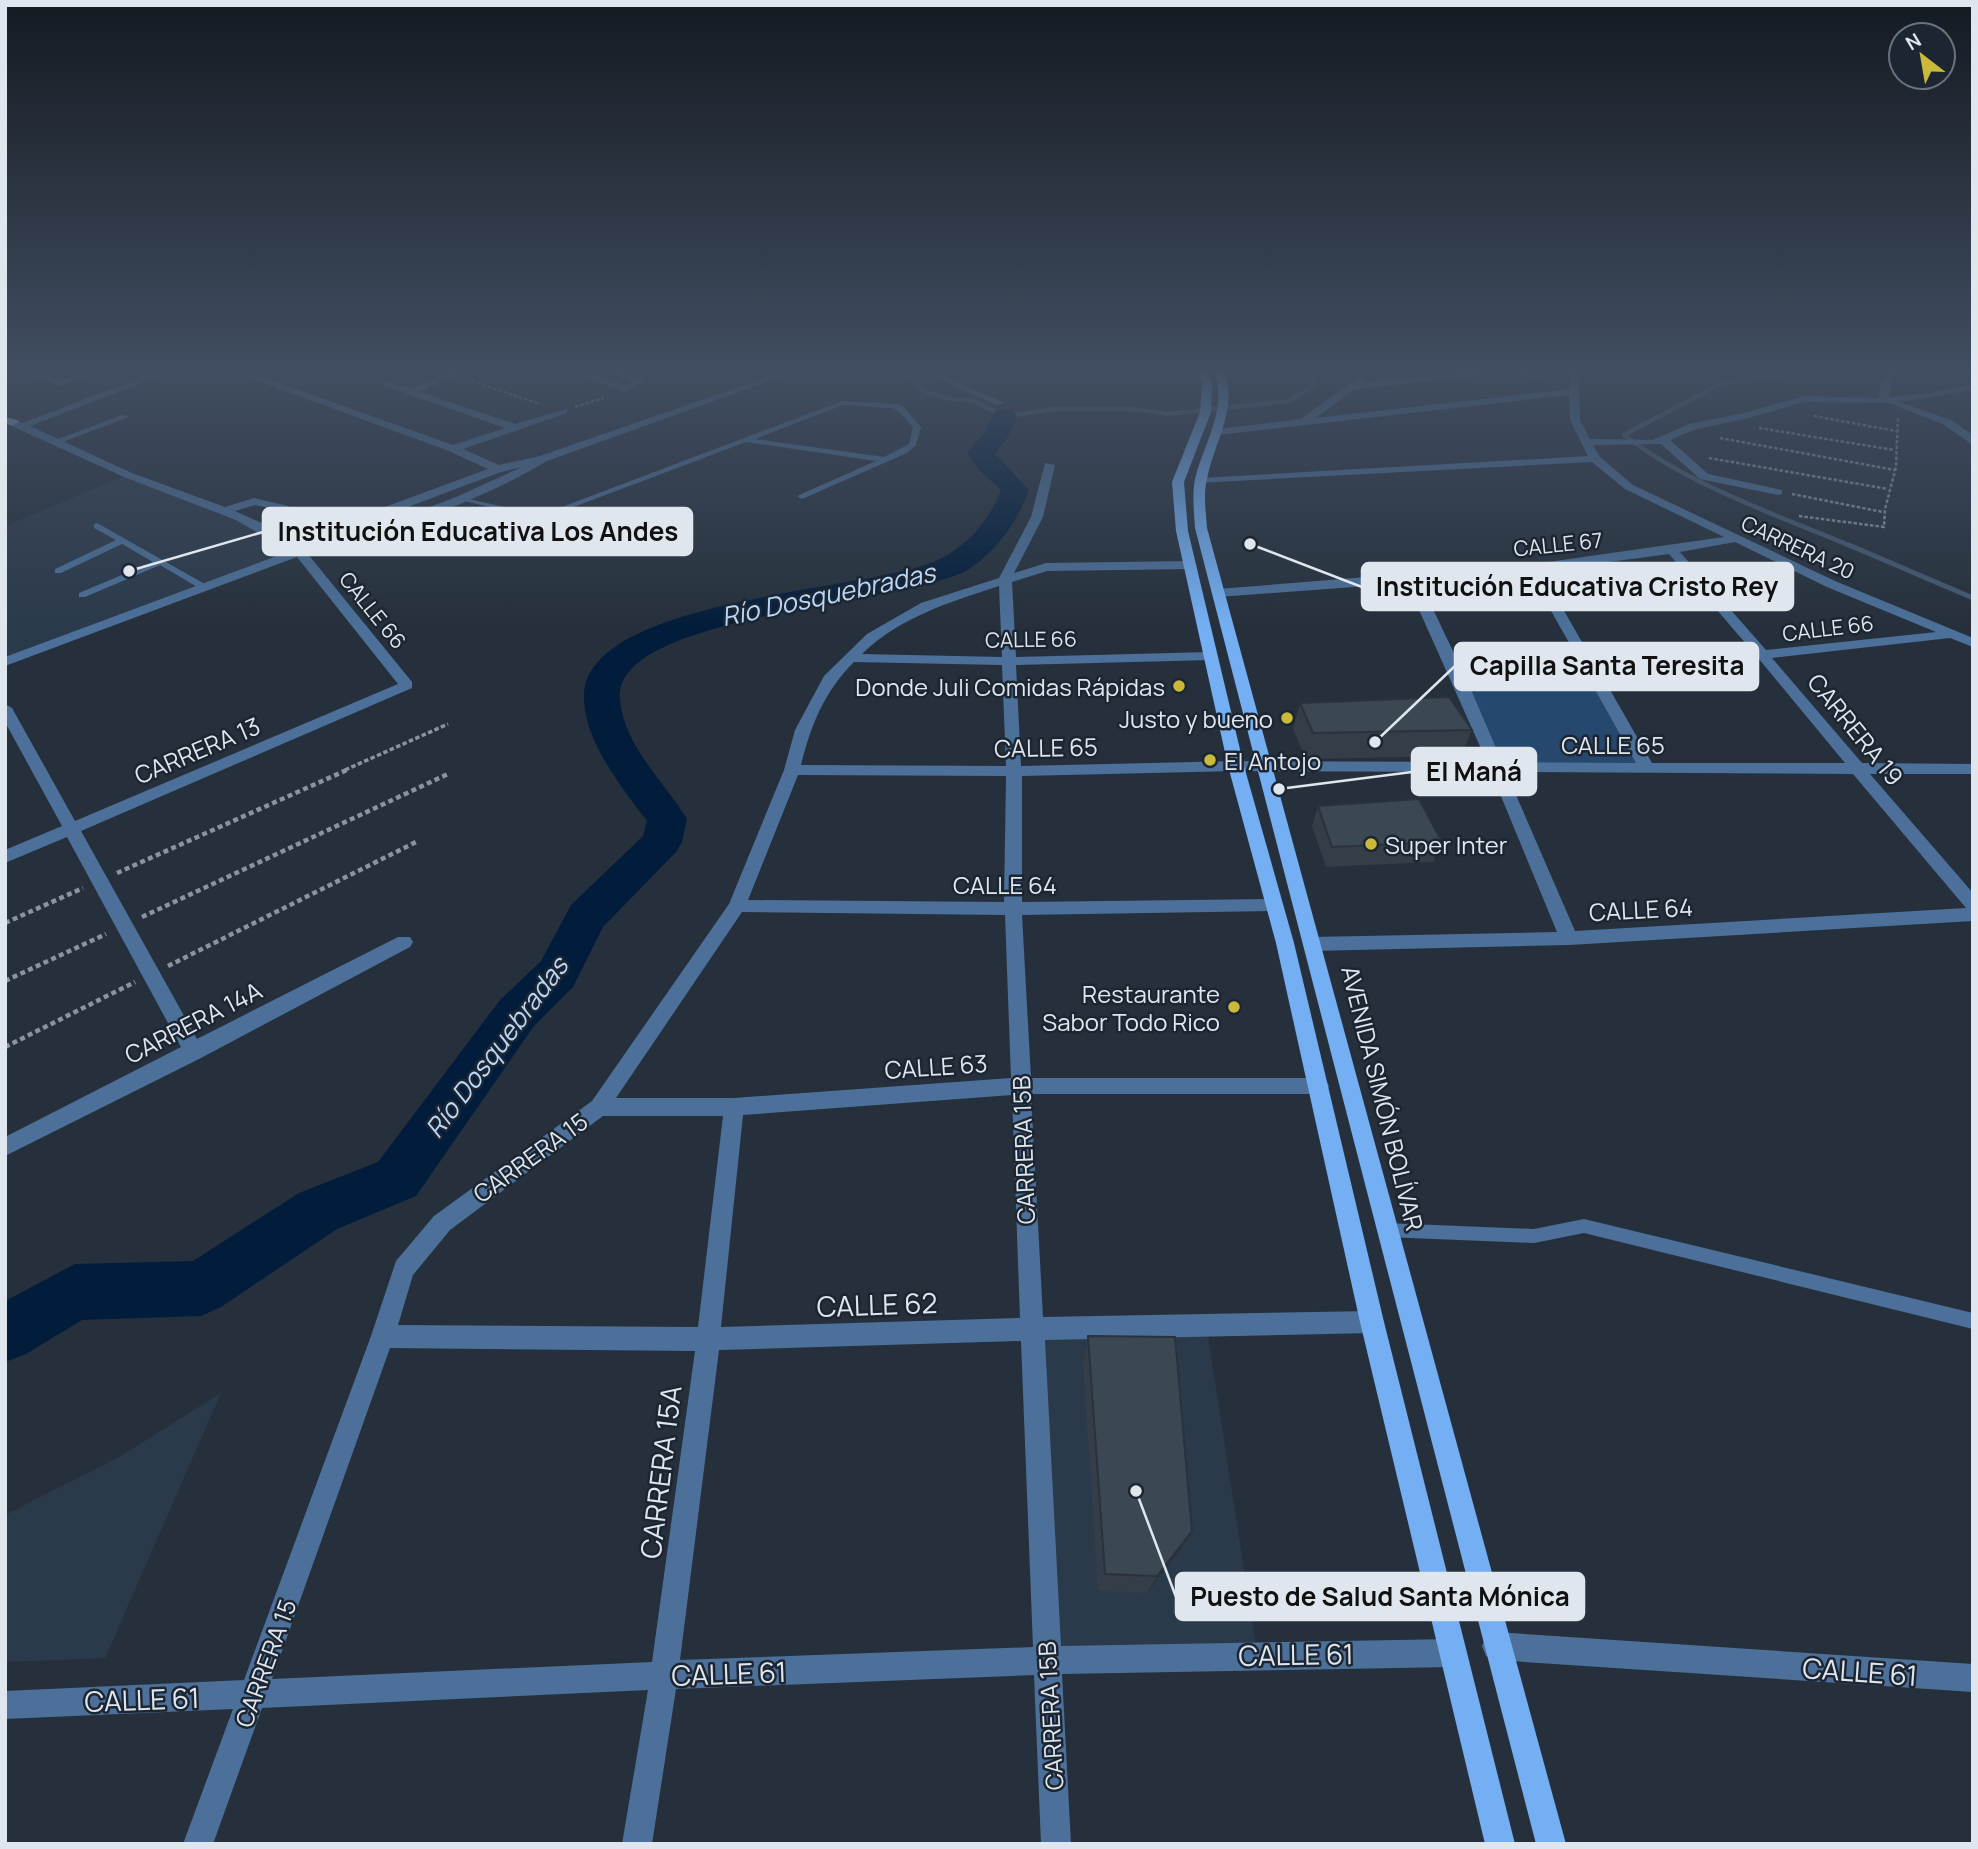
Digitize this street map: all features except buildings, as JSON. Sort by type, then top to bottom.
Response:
[{"type":"main road","points":[[1190,454],[1179,480],[1177,502],[1211,656],[1236,766],[1319,1086],[1372,1322],[1500,1844]]},
{"type":"main road","name":"AVENIDA SIMÓN BOLÍVAR","points":[[1209,454],[1200,481],[1201,528],[1496,1646],[1551,1844]]},
{"type":"street","name":"CALLE 66","points":[[84,454],[127,475],[223,511],[288,542],[300,553],[407,685]]},
{"type":"street","points":[[465,454],[498,469]]},
{"type":"street","points":[[323,543],[340,528],[498,469],[556,454]]},
{"type":"street","name":"CARRERA 20","points":[[1593,454],[1629,487],[1734,539],[1973,643]]},
{"type":"street","points":[[1679,454],[1704,477],[1778,492]]},
{"type":"street","points":[[1200,481],[1595,458]]},
{"type":"street","points":[[5,662],[323,543],[352,540],[513,477],[543,459]]},
{"type":"street","name":"CARRERA 15B","points":[[1049,465],[1037,517],[1005,579],[1014,771],[1013,909],[1020,1086],[1056,1844]]},
{"type":"street","points":[[223,511],[254,501],[284,508]]},
{"type":"street","name":"CALLE 67","points":[[1218,593],[1412,579],[1673,551],[1734,539]]},
{"type":"street","name":"CARRERA 19","points":[[1673,551],[1766,656],[1856,771],[1973,905]]},
{"type":"street","points":[[1005,579],[1046,567],[1191,565]]},
{"type":"street","points":[[1532,566],[1646,766]]},
{"type":"street","name":"CARRERA 15","points":[[198,1844],[383,1336],[404,1269],[442,1223],[599,1107],[737,906],[792,770],[802,730],[829,680],[872,637],[926,606],[1005,579]]},
{"type":"street","points":[[1412,579],[1457,674],[1569,939]]},
{"type":"street","name":"CALLE 66","points":[[1457,674],[1593,673],[1951,635]]},
{"type":"street","name":"CALLE 66","points":[[851,658],[1007,661],[1211,656]]},
{"type":"street","name":"CARRERA 13","points":[[5,858],[407,685]]},
{"type":"street","points":[[5,708],[194,1052]]},
{"type":"street","name":"CALLE 65","points":[[792,770],[1014,771],[1236,766],[1646,766],[1856,771],[1973,769]]},
{"type":"street","name":"CALLE 64","points":[[737,906],[1013,909],[1272,905]]},
{"type":"street","name":"CALLE 64","points":[[1312,944],[1569,939],[1973,914]]},
{"type":"street","name":"CARRERA 14A","points":[[5,1147],[404,942]]},
{"type":"street","name":"CALLE 63","points":[[599,1107],[734,1107],[1020,1086],[1319,1086]]},
{"type":"street","name":"CARRERA 15A","points":[[637,1844],[666,1675],[709,1339],[734,1107]]},
{"type":"street","name":"CALLE 62","points":[[383,1336],[709,1339],[1031,1328],[1372,1322]]},
{"type":"street","name":"CALLE 61","points":[[1496,1646],[1973,1678]]},
{"type":"street","name":"CALLE 61","points":[[5,1705],[666,1675],[1048,1661],[1257,1654],[1453,1653]]},
{"type":"lane","points":[[460,499],[531,514],[555,512],[706,454]]},
{"type":"lane","points":[[846,454],[887,460]]},
{"type":"lane","points":[[802,497],[897,454]]},
{"type":"lane","points":[[97,526],[206,589]]},
{"type":"lane","points":[[58,571],[121,541]]},
{"type":"lane","points":[[82,595],[158,563]]},
{"type":"lane","points":[[1386,1230],[1534,1236],[1584,1226],[1973,1321]]},
{"type":"path","points":[[1809,454],[1895,470]]},
{"type":"path","points":[[1799,516],[1884,527],[1883,512],[1895,470],[1894,454]]},
{"type":"path","points":[[1698,456],[1888,489]]},
{"type":"path","points":[[1778,492],[1883,512]]},
{"type":"path","points":[[5,923],[448,724]]},
{"type":"path","points":[[5,981],[450,773]]},
{"type":"path","points":[[5,1047],[418,841]]},
{"type":"shaded area","points":[[127,475],[223,511],[300,553],[5,662],[5,526]]},
{"type":"shaded area","points":[[1593,673],[1646,766],[1495,768],[1457,674]]},
{"type":"shaded area","points":[[1206,1324],[1257,1654],[1048,1661],[1031,1328]]},
{"type":"shaded area","points":[[221,1393],[105,1658],[5,1662],[5,1515],[121,1456]]},
{"type":"waterway","name":"Río Dosquebradas","points":[[5,1333],[75,1292],[201,1288],[318,1211],[397,1179],[517,1013],[557,974],[586,917],[662,842],[667,819],[622,755],[605,717],[603,683],[621,657],[657,637],[704,620],[914,578],[958,562],[980,545],[997,525],[1015,490],[982,454]]},
{"type":"waterway","points":[[1652,454],[1706,485],[1853,547]]},
{"type":"waterway","points":[[1849,545],[1973,598]]},
{"type":"place","name":"Institución Educativa Cristo Rey","points":[[1250,544]]},
{"type":"place","name":"Institución Educativa Los Andes","points":[[129,571]]},
{"type":"place","name":"Donde Juli Comidas Rápidas","points":[[1179,686]]},
{"type":"place","name":"Justo y bueno","points":[[1287,718]]},
{"type":"place","name":"Capilla Santa Teresita","points":[[1375,742]]},
{"type":"place","name":"El Antojo","points":[[1210,760]]},
{"type":"place","name":"El Maná","points":[[1279,789]]},
{"type":"place","name":"Super Inter","points":[[1371,844]]},
{"type":"place","name":"Restaurante Sabor Todo Rico","points":[[1234,1007]]},
{"type":"place","name":"Puesto de Salud Santa Mónica","points":[[1136,1491]]}]
